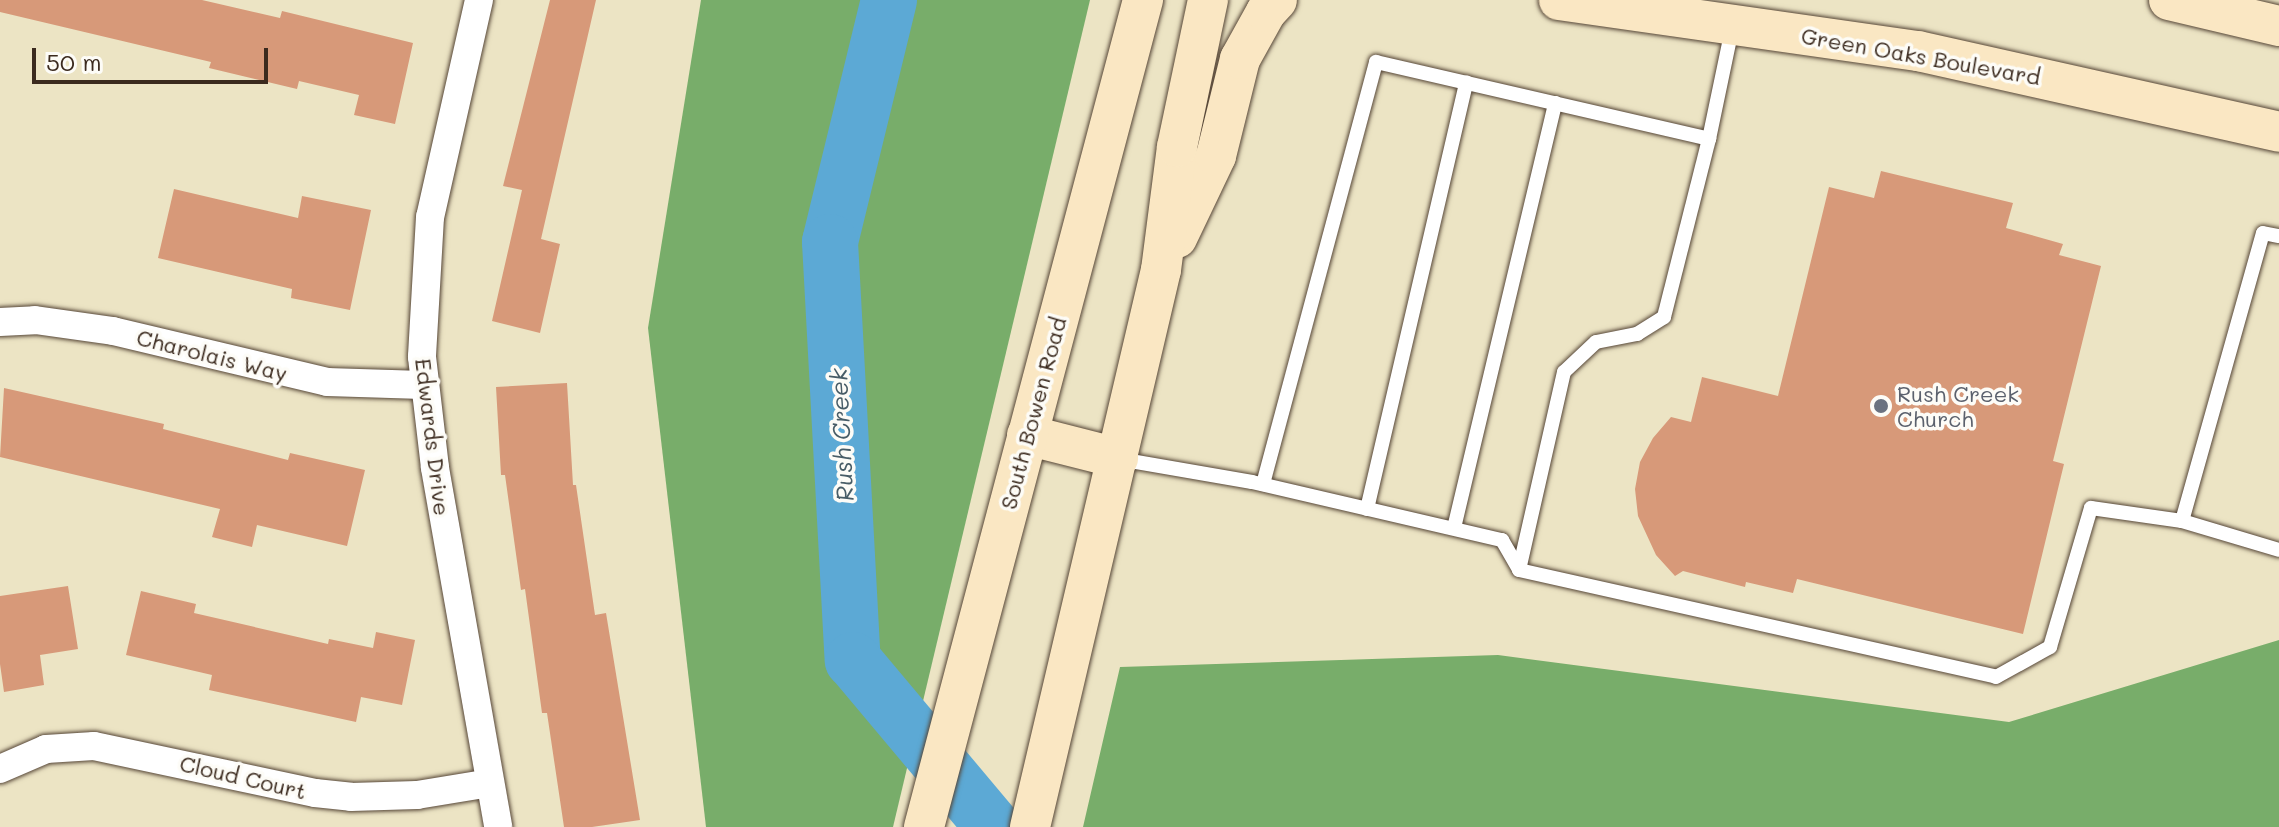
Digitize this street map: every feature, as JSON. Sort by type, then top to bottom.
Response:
[{"type":"main road","name":"South Bowen Road","points":[[924,827],[1143,0]]},
{"type":"main road","points":[[1030,827],[1161,270],[1177,147],[1208,0]]},
{"type":"main road","points":[[1161,270],[1216,156],[1240,59],[1266,12],[1277,0]]},
{"type":"main road","name":"Green Oaks Boulevard","points":[[1559,0],[1918,51],[2279,132]]},
{"type":"main road","points":[[2169,0],[2279,26]]},
{"type":"main road","points":[[1027,435],[1118,458]]},
{"type":"street","name":"Edwards Drive","points":[[479,0],[430,217],[423,290],[423,385],[498,827]]},
{"type":"street","name":"Charolais Way","points":[[0,322],[35,320],[113,331],[327,382],[423,385]]},
{"type":"street","name":"Cloud Court","points":[[0,769],[46,749],[94,746],[302,790],[351,797],[417,795],[490,783]]},
{"type":"lane","points":[[1519,570],[1564,372],[1596,342],[1637,334],[1664,317],[1709,139],[1732,25]]},
{"type":"lane","points":[[1263,484],[1376,62],[1709,139]]},
{"type":"lane","points":[[1367,509],[1466,82]]},
{"type":"lane","points":[[1454,528],[1555,103]]},
{"type":"lane","points":[[2182,521],[2263,233],[2279,236]]},
{"type":"lane","points":[[1118,458],[1263,484],[1454,528],[1502,540],[1519,570],[1996,677],[2050,647],[2091,508],[2182,521],[2279,550]]},
{"type":"green space","points":[[701,0],[1090,0],[893,827],[706,827],[648,328]]},
{"type":"green space","points":[[2279,640],[2279,827],[1083,827],[1120,667],[1498,655],[2009,722]]},
{"type":"building","points":[[0,0],[202,0],[280,18],[282,11],[413,43],[395,124],[354,115],[359,95],[299,81],[297,89],[209,68],[211,62],[0,12]]},
{"type":"building","points":[[550,0],[596,0],[541,239],[560,244],[540,333],[492,321],[522,190],[503,186]]},
{"type":"building","name":"Rush Creek Church","points":[[1881,171],[2013,203],[2006,228],[2063,244],[2059,255],[2101,266],[2053,461],[2064,464],[2023,634],[1797,579],[1793,593],[1746,582],[1745,587],[1683,571],[1675,576],[1656,555],[1638,516],[1635,489],[1640,462],[1653,438],[1671,417],[1691,422],[1702,377],[1778,396],[1829,187],[1874,198]]},
{"type":"building","points":[[174,189],[298,218],[302,196],[371,210],[350,310],[291,298],[292,289],[158,258]]},
{"type":"building","points":[[567,383],[573,485],[576,485],[595,615],[606,613],[640,820],[592,827],[564,827],[547,713],[542,713],[525,589],[521,590],[505,475],[501,475],[496,387]]},
{"type":"building","points":[[4,388],[164,424],[163,429],[288,460],[290,453],[365,470],[347,546],[257,525],[252,547],[212,537],[220,509],[0,457]]},
{"type":"building","points":[[68,586],[78,649],[40,655],[44,685],[4,692],[0,664],[0,596]]},
{"type":"building","points":[[141,591],[196,604],[194,613],[328,644],[329,639],[373,648],[376,632],[415,640],[402,705],[361,697],[356,722],[209,690],[212,675],[126,655]]},
{"type":"waterway","name":"Rush Creek","points":[[889,0],[830,242],[853,660],[993,827]]},
{"type":"place","name":"Rush Creek Church","points":[[1881,406]]}]
